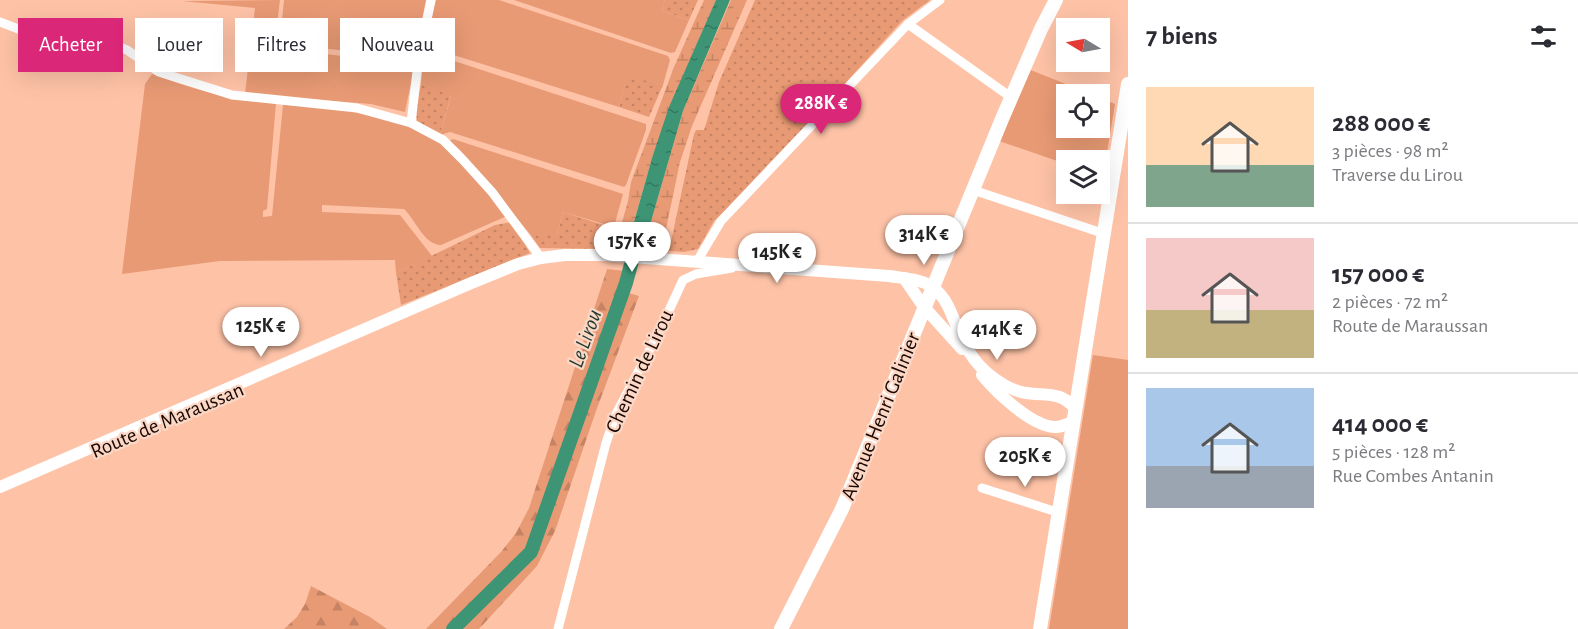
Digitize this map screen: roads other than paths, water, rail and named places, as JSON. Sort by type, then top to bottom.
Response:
[{"type":"main road","name":"Avenue Henri Galinier","points":[[781,629],[842,509],[973,190],[1041,29],[1056,0]]},
{"type":"main road","points":[[1040,629],[1128,84]]},
{"type":"main road","name":"Route de Maraussan","points":[[0,487],[536,260],[565,255],[613,257],[904,278],[921,281],[933,287]]},
{"type":"main road","points":[[904,278],[924,307],[947,330],[995,390],[1013,406],[1045,425],[1056,427],[1075,415]]},
{"type":"main road","points":[[933,287],[950,306],[964,343],[985,371],[1011,388],[1024,393],[1058,396],[1066,399],[1075,415]]},
{"type":"main road","name":"Route de Maraussan","points":[[0,492],[365,332]]},
{"type":"street","points":[[411,123],[418,63],[430,0]]},
{"type":"street","points":[[696,263],[721,221],[908,24],[940,0]]},
{"type":"street","points":[[0,22],[26,32],[107,42],[127,50],[159,72],[232,95],[357,108],[411,123],[443,140],[463,160],[492,192],[536,260]]},
{"type":"street","points":[[908,24],[1012,98]]},
{"type":"street","points":[[973,190],[1105,234]]},
{"type":"street","name":"Chemin de Lirou","points":[[558,629],[606,443],[616,414],[660,330],[675,294],[683,280],[696,274],[743,266]]},
{"type":"street","points":[[982,488],[1060,513]]},
{"type":"water","points":[[716,0],[730,0],[683,111],[641,256],[625,254],[669,107]]},
{"type":"waterway","name":"Le Lirou","points":[[453,629],[531,552],[626,283],[636,246]]}]
